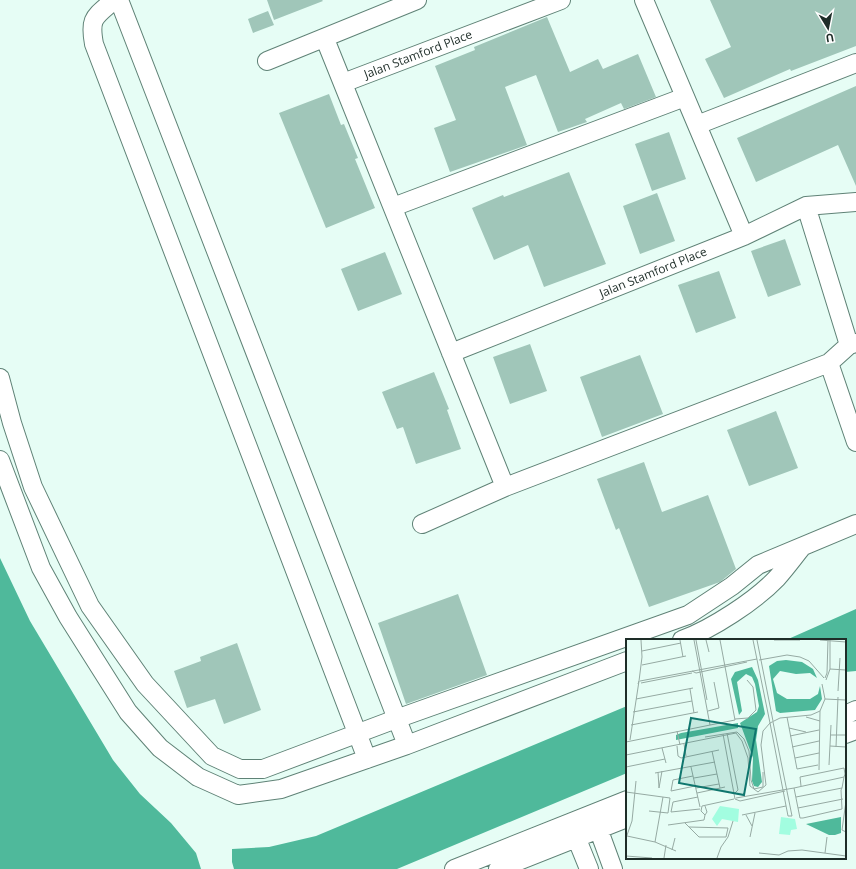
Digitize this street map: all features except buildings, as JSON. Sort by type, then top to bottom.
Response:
[{"type":"street","points":[[114,0],[93,19],[92,31],[94,44],[367,759]]},
{"type":"street","points":[[119,0],[407,745]]},
{"type":"street","points":[[267,61],[325,39],[417,0]]},
{"type":"street","name":"Jalan Stamford Place","points":[[343,83],[561,0]]},
{"type":"street","points":[[649,2],[685,97],[744,236]]},
{"type":"street","points":[[325,39],[505,487]]},
{"type":"street","points":[[697,125],[856,63]]},
{"type":"street","points":[[392,207],[685,97]]},
{"type":"street","points":[[422,524],[505,487],[829,363],[853,344],[806,206],[836,203],[855,207]]},
{"type":"street","name":"Jalan Stamford Place","points":[[451,353],[744,236],[806,206]]},
{"type":"street","points":[[829,363],[856,442]]},
{"type":"street","points":[[0,378],[12,423],[34,487],[90,606],[145,684],[212,756],[240,769],[263,769],[396,719],[688,615],[732,586],[758,565],[856,524]]},
{"type":"street","points":[[0,460],[41,568],[68,617],[128,712],[160,748],[198,777],[238,795],[281,790],[407,745],[626,661]]},
{"type":"street","points":[[685,639],[695,635],[747,604],[776,578],[804,545]]},
{"type":"street","points":[[846,715],[856,710]]},
{"type":"street","points":[[846,734],[856,730]]},
{"type":"street","points":[[454,869],[573,830],[595,821],[626,801]]},
{"type":"street","points":[[595,821],[626,818]]},
{"type":"street","points":[[595,821],[613,869]]},
{"type":"street","points":[[498,869],[573,830]]},
{"type":"street","points":[[573,830],[589,869]]},
{"type":"shaded area","points":[[0,558],[30,621],[113,760],[140,794],[171,823],[196,853],[201,869],[0,869]]},
{"type":"shaded area","points":[[856,609],[856,671],[846,672],[846,639],[788,639]]},
{"type":"shaded area","points":[[626,706],[626,773],[397,869],[234,869],[232,862],[232,849],[269,847],[316,836]]}]
